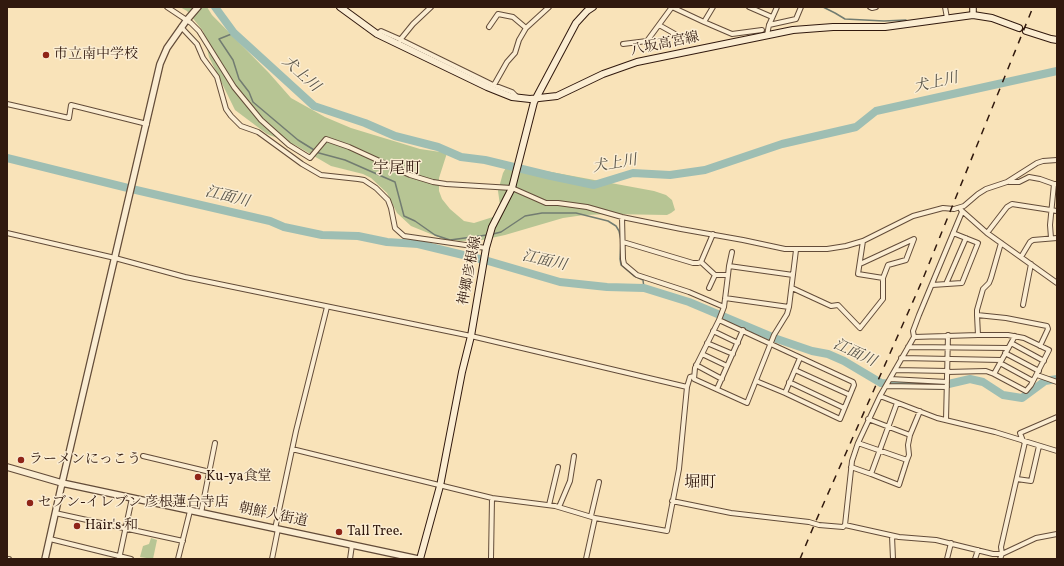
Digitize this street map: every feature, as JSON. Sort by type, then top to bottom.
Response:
[{"type":"main road","name":"八坂高宮線","points":[[340,7],[378,34],[501,94],[519,98],[536,99],[557,96],[603,74],[637,62],[767,35],[813,28],[885,27],[973,15],[992,18],[1019,28]]},
{"type":"main road","name":"神郷彦根線","points":[[419,559],[440,486],[470,336],[483,260],[492,228],[512,186],[533,105],[576,23],[587,10],[592,7]]},
{"type":"main road","points":[[1026,31],[1057,40]]},
{"type":"street","points":[[167,7],[188,18],[199,31],[234,87],[252,111],[278,137],[310,158],[326,139],[349,147],[410,175],[433,182],[446,184],[512,186],[546,203],[587,207],[622,217],[796,250],[827,250],[863,242],[913,216],[943,208],[961,210],[987,233],[1056,282],[1057,277]]},
{"type":"street","points":[[45,559],[160,64],[167,48],[181,27],[198,7]]},
{"type":"street","points":[[400,40],[413,24],[431,7]]},
{"type":"street","points":[[494,85],[514,53],[526,28],[549,7]]},
{"type":"street","points":[[623,44],[647,41],[672,7],[732,34],[762,30]]},
{"type":"street","points":[[704,22],[713,7]]},
{"type":"street","points":[[749,7],[772,18]]},
{"type":"street","points":[[767,35],[769,25],[777,7]]},
{"type":"street","points":[[769,25],[796,19],[801,7]]},
{"type":"street","points":[[870,7],[876,7]]},
{"type":"street","points":[[946,7],[948,18]]},
{"type":"street","points":[[973,7],[973,15]]},
{"type":"street","points":[[489,27],[498,14],[513,17],[526,28]]},
{"type":"street","points":[[659,25],[684,39]]},
{"type":"street","points":[[181,27],[197,44],[203,58],[216,77],[226,109],[241,126],[258,132],[302,164],[321,175],[364,180],[376,188],[388,200],[395,228],[404,236],[486,248]]},
{"type":"street","points":[[378,34],[381,31],[494,85],[512,92],[519,98]]},
{"type":"street","points":[[7,104],[69,118],[71,105],[147,124]]},
{"type":"street","points":[[845,525],[851,467],[858,442],[880,396],[914,337],[913,331],[961,210],[978,194],[986,189],[1007,182],[1037,163],[1057,160]]},
{"type":"street","points":[[1007,182],[1019,182],[1029,177],[1056,184],[1051,211],[1051,238]]},
{"type":"street","points":[[987,233],[1007,207],[1012,204],[1057,211]]},
{"type":"street","points":[[622,217],[624,264],[637,275],[690,292],[724,307]]},
{"type":"street","points":[[7,233],[115,258],[184,277],[470,336],[686,387]]},
{"type":"street","points":[[932,285],[962,283],[978,243],[953,233]]},
{"type":"street","points":[[701,262],[713,234]]},
{"type":"street","points":[[946,284],[966,238]]},
{"type":"street","points":[[1021,257],[1030,242],[1038,239],[1057,238]]},
{"type":"street","points":[[792,288],[831,306],[838,305],[860,328],[883,299],[882,278],[888,265],[906,260],[914,239],[860,264]]},
{"type":"street","points":[[623,242],[693,263],[701,262]]},
{"type":"street","points":[[863,242],[858,274],[882,278]]},
{"type":"street","points":[[978,335],[977,310],[982,289],[989,283],[1001,242]]},
{"type":"street","points":[[732,252],[724,307],[696,365],[694,379],[747,403],[774,335],[787,314],[792,288],[796,250]]},
{"type":"street","points":[[701,262],[715,275],[728,275]]},
{"type":"street","points":[[1022,305],[1031,264]]},
{"type":"street","points":[[729,266],[793,275]]},
{"type":"street","points":[[709,288],[715,275]]},
{"type":"street","points":[[725,298],[789,307]]},
{"type":"street","points":[[272,559],[276,529],[292,449],[327,307]]},
{"type":"street","points":[[977,315],[1006,318],[1047,326],[1048,329],[1040,346]]},
{"type":"street","points":[[720,318],[743,330],[772,342],[800,358],[853,382],[854,386],[840,419],[756,380]]},
{"type":"street","points":[[717,389],[743,330]]},
{"type":"street","points":[[713,331],[738,343]]},
{"type":"street","points":[[895,370],[948,372],[986,371],[1026,391],[1033,382],[1049,350],[1024,338],[1015,336],[948,335],[914,337]]},
{"type":"street","points":[[946,420],[948,335]]},
{"type":"street","points":[[994,374],[1015,336]]},
{"type":"street","points":[[1011,342],[1044,361]]},
{"type":"street","points":[[707,343],[733,354]]},
{"type":"street","points":[[908,347],[1008,348]]},
{"type":"street","points":[[1005,353],[1038,373],[1057,382]]},
{"type":"street","points":[[702,354],[727,366]]},
{"type":"street","points":[[785,393],[800,358]]},
{"type":"street","points":[[902,358],[1000,362],[1033,382]]},
{"type":"street","points":[[696,365],[722,379]]},
{"type":"street","points":[[795,370],[850,395]]},
{"type":"street","points":[[292,449],[492,498],[549,505],[593,517],[667,531],[679,469],[686,387],[690,377],[694,376]]},
{"type":"street","points":[[890,379],[947,382]]},
{"type":"street","points":[[790,382],[844,408]]},
{"type":"street","points":[[886,386],[947,387]]},
{"type":"street","points":[[880,396],[946,420],[995,432],[1057,451]]},
{"type":"street","points":[[871,474],[897,403]]},
{"type":"street","points":[[851,467],[899,485],[909,455],[908,445],[910,435],[920,411]]},
{"type":"street","points":[[1001,557],[1001,547],[1024,442],[1020,433],[1057,417]]},
{"type":"street","points":[[868,419],[910,435]]},
{"type":"street","points":[[858,442],[907,460]]},
{"type":"street","points":[[200,513],[215,443]]},
{"type":"street","points":[[1017,479],[1031,482],[1039,446]]},
{"type":"street","points":[[143,456],[210,472]]},
{"type":"street","points":[[559,507],[570,481],[574,456]]},
{"type":"street","name":"朝鮮人街道","points":[[7,467],[62,483],[419,559]]},
{"type":"street","points":[[549,505],[558,467]]},
{"type":"street","points":[[586,559],[599,482]]},
{"type":"street","points":[[119,558],[132,498]]},
{"type":"street","points":[[492,498],[492,559]]},
{"type":"street","points":[[672,501],[731,513],[809,522],[818,525],[843,527],[845,525],[892,536],[936,540],[1001,557],[1036,538],[1048,534],[1057,534]]},
{"type":"street","points":[[178,559],[190,511]]},
{"type":"street","points":[[56,513],[183,541]]},
{"type":"street","points":[[892,536],[893,559]]},
{"type":"street","points":[[50,539],[119,558],[132,559]]},
{"type":"street","points":[[947,559],[951,543]]},
{"type":"street","points":[[350,559],[352,545]]},
{"type":"street","points":[[975,559],[978,550]]},
{"type":"green space","points":[[180,7],[207,7],[212,15],[269,73],[291,98],[325,117],[351,128],[420,149],[447,153],[439,178],[439,191],[442,199],[450,209],[464,221],[474,223],[493,217],[500,210],[498,191],[503,173],[508,164],[654,191],[666,195],[672,200],[675,210],[667,215],[609,214],[563,218],[505,235],[482,240],[461,241],[443,239],[411,226],[397,213],[387,193],[371,178],[363,174],[331,166],[295,145],[267,134],[235,110],[209,57],[203,31],[187,11]]},
{"type":"green space","points":[[151,538],[157,540],[153,559],[140,557],[143,546],[149,544]]},
{"type":"waterway","name":"犬上川","points":[[215,7],[234,33],[314,106],[365,123],[395,136],[438,147],[461,157],[485,160],[594,185],[633,173],[670,175],[705,170],[782,144],[856,127],[876,111],[1057,71]]},
{"type":"waterway","points":[[823,7],[845,19],[884,21],[906,20]]},
{"type":"waterway","points":[[234,33],[219,39],[233,60],[239,79],[249,92],[253,102],[298,140],[319,153],[345,160],[395,182],[404,216],[415,221],[435,235],[450,240],[487,235]]},
{"type":"waterway","name":"江面川","points":[[7,158],[270,221],[284,227],[322,235],[358,236],[387,242],[418,244],[488,261],[560,282],[607,287],[644,288],[689,302],[777,339],[812,351],[828,354],[844,361],[881,383],[940,386],[970,379],[983,382],[1003,395],[1022,398],[1045,381],[1057,379]]},
{"type":"waterway","points":[[493,234],[501,232],[525,216],[542,213],[576,213],[608,221],[616,226],[619,231],[621,240],[621,265],[634,276],[643,280],[644,288]]},
{"type":"railway","points":[[800,559],[922,281],[1033,7]]},
{"type":"place","name":"市立南中学校","points":[[46,55]]},
{"type":"place","name":"ラーメンにっこう","points":[[21,460]]},
{"type":"place","name":"Ku-ya食堂","points":[[198,477]]},
{"type":"place","name":"セブン-イレブン 彦根蓮台寺店","points":[[30,503]]},
{"type":"place","name":"Hair's 和","points":[[77,526]]},
{"type":"place","name":"Tall Tree.","points":[[339,532]]},
{"type":"district","name":"宇尾町","points":[[397,170]]},
{"type":"district","name":"堀町","points":[[700,484]]}]
